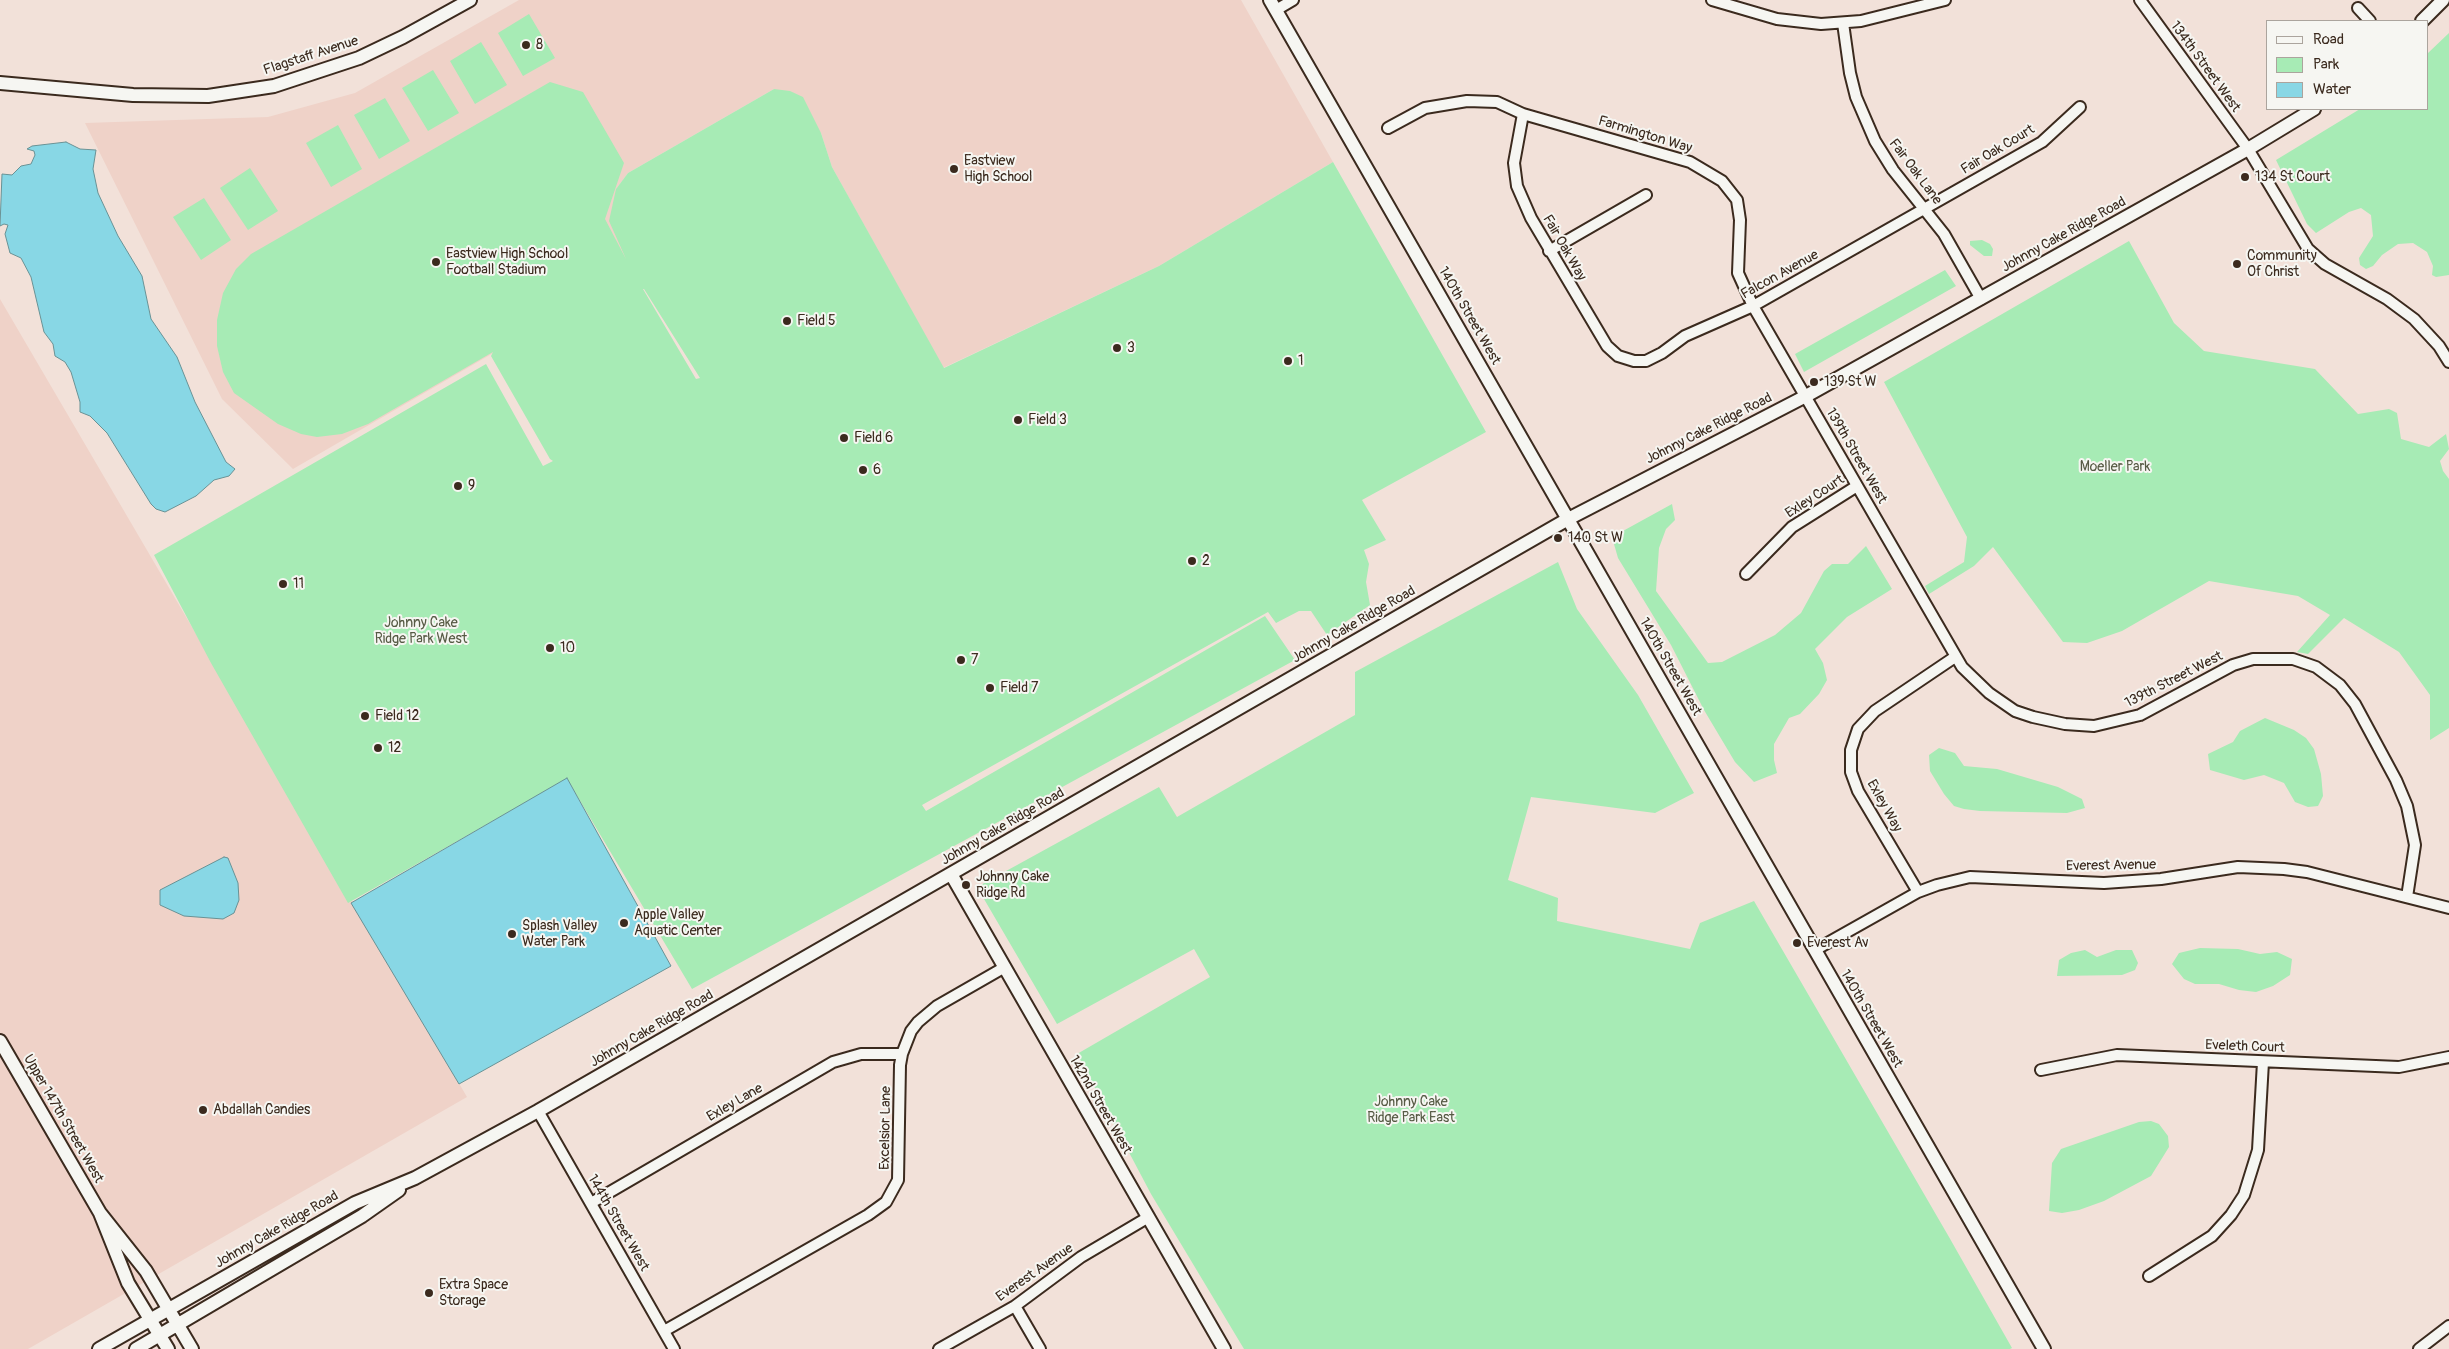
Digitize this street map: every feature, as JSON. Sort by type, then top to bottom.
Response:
[{"type":"street","name":"Flagstaff Avenue","points":[[0,83],[133,96],[208,96],[274,86],[359,58],[470,0]]},
{"type":"street","points":[[1273,5],[1293,0]]},
{"type":"street","points":[[1712,0],[1777,19],[1821,24],[1843,23],[1878,17],[1945,0]]},
{"type":"street","name":"134th Street West","points":[[2140,0],[2248,149],[2308,249],[2325,264],[2387,299],[2414,319],[2439,346],[2449,362]]},
{"type":"street","points":[[2423,20],[2443,0]]},
{"type":"street","name":"140th Street West","points":[[1273,5],[2044,1349]]},
{"type":"street","points":[[2358,8],[2369,20]]},
{"type":"street","name":"Fair Oak Lane","points":[[1843,23],[1850,73],[1864,119],[1893,170],[1944,234],[1981,299]]},
{"type":"street","name":"Farmington Way","points":[[1388,128],[1426,108],[1466,101],[1497,102],[1523,114],[1690,162],[1722,181],[1737,200],[1740,220],[1738,273],[1753,306],[1806,396]]},
{"type":"street","name":"Fair Oak Court","points":[[1925,209],[2042,142],[2080,108]]},
{"type":"street","name":"Johnny Cake Ridge Road","points":[[98,1349],[355,1203],[415,1178],[538,1111],[1568,519],[1806,396],[2248,149],[2312,110]]},
{"type":"street","name":"Fair Oak Way","points":[[1523,114],[1514,162],[1517,186],[1549,251],[1607,346],[1618,356],[1634,361],[1646,361]]},
{"type":"street","points":[[1549,251],[1646,195]]},
{"type":"street","name":"Falcon Avenue","points":[[1646,361],[1694,332],[1753,306],[1925,209]]},
{"type":"street","name":"139th Street West","points":[[1806,396],[1955,657],[1989,693],[2015,711],[2033,717],[2087,726],[2109,724],[2140,716],[2232,665],[2253,659],[2293,659],[2316,667],[2340,685],[2356,704],[2396,780],[2407,806],[2415,845],[2407,897]]},
{"type":"street","name":"Exley Court","points":[[1746,574],[1792,527],[1858,486]]},
{"type":"street","name":"Exley Way","points":[[1918,892],[1858,791],[1851,772],[1851,750],[1858,729],[1875,711],[1955,657]]},
{"type":"street","name":"Everest Avenue","points":[[1814,950],[1918,892],[1945,882],[1970,877],[2122,882],[2162,879],[2238,867],[2307,872],[2449,908]]},
{"type":"street","name":"142nd Street West","points":[[951,874],[1224,1349]]},
{"type":"street","name":"Excelsior Lane","points":[[664,1330],[868,1215],[886,1202],[896,1187],[900,1166],[902,1054],[911,1031],[928,1013],[1005,967]]},
{"type":"street","name":"Upper 147th Street West","points":[[0,1041],[100,1213],[128,1282],[159,1315],[168,1331],[168,1349]]},
{"type":"street","name":"Exley Lane","points":[[591,1203],[833,1062],[861,1054],[902,1054]]},
{"type":"street","name":"Eveleth Court","points":[[2041,1070],[2116,1055],[2399,1066],[2449,1057]]},
{"type":"street","points":[[2149,1276],[2212,1236],[2231,1216],[2244,1195],[2258,1150],[2263,1062]]},
{"type":"street","name":"144th Street West","points":[[538,1111],[674,1349]]},
{"type":"street","name":"Johnny Cake Ridge Road","points":[[136,1349],[362,1216],[415,1178]]},
{"type":"street","name":"Upper 147th Street West","points":[[100,1213],[146,1271],[159,1315],[168,1331],[192,1349]]},
{"type":"street","name":"Everest Avenue","points":[[939,1349],[1015,1306],[1081,1257],[1147,1218]]},
{"type":"street","points":[[1015,1306],[1040,1349]]},
{"type":"street","points":[[2419,1349],[2449,1326]]},
{"type":"shaded area","points":[[519,0],[1241,0],[1333,162],[1159,266],[943,368],[832,167],[821,133],[774,89],[628,173],[616,189],[633,272],[293,469],[222,399],[85,123],[268,117],[355,93]]},
{"type":"shaded area","points":[[0,299],[467,1097],[28,1349],[0,1349]]},
{"type":"green space","name":"8","points":[[529,14],[555,58],[523,76],[498,33]]},
{"type":"green space","points":[[2449,33],[2449,275],[2436,277],[2432,275],[2433,266],[2427,252],[2413,243],[2398,244],[2382,255],[2373,266],[2366,269],[2360,265],[2359,258],[2373,236],[2371,215],[2361,208],[2349,212],[2316,233],[2307,224],[2276,160],[2358,110],[2429,110],[2429,52]]},
{"type":"green space","points":[[481,42],[507,85],[475,104],[450,61]]},
{"type":"green space","points":[[433,70],[459,113],[428,131],[402,88]]},
{"type":"green space","name":"Johnny Cake Ridge Park West","points":[[550,82],[583,92],[624,163],[605,219],[626,259],[609,221],[616,189],[628,173],[774,89],[790,91],[803,97],[821,133],[832,167],[944,368],[1159,266],[1333,162],[1486,432],[1362,500],[1386,540],[1364,550],[1369,564],[1366,582],[1370,605],[1327,635],[1311,611],[1299,611],[1276,623],[1268,612],[922,805],[926,811],[1265,616],[1295,660],[692,989],[567,779],[348,903],[211,663],[154,555],[486,364],[543,466],[553,461],[550,459],[491,356],[493,352],[368,424],[342,434],[317,437],[301,434],[278,424],[234,393],[223,372],[217,346],[217,320],[223,293],[236,269],[251,254]],"holes":[[[644,289],[700,378],[696,379]]]},
{"type":"green space","points":[[385,98],[410,141],[379,159],[354,115]]},
{"type":"green space","points":[[338,125],[362,169],[331,187],[306,143]]},
{"type":"green space","points":[[250,168],[278,211],[248,230],[220,188]]},
{"type":"green space","points":[[204,198],[231,240],[201,260],[173,217]]},
{"type":"green space","points":[[1982,240],[1990,244],[1993,249],[1992,256],[1984,256],[1970,245],[1970,241]]},
{"type":"green space","name":"Moeller Park","points":[[2129,241],[2174,323],[2204,351],[2315,369],[2358,414],[2389,409],[2397,413],[2401,439],[2429,447],[2446,434],[2449,449],[2440,461],[2443,471],[2449,479],[2449,728],[2430,740],[2430,695],[2399,652],[2344,618],[2308,654],[2297,652],[2330,615],[2298,596],[2209,581],[2122,631],[2087,643],[2063,642],[1993,547],[1974,566],[1929,594],[1925,586],[1964,562],[1967,537],[1884,382]]},
{"type":"green space","points":[[1945,270],[1956,286],[1804,372],[1795,354]]},
{"type":"green space","points":[[1672,504],[1675,520],[1666,529],[1659,548],[1656,591],[1708,663],[1722,662],[1775,635],[1801,613],[1824,571],[1832,564],[1848,564],[1866,546],[1892,589],[1847,617],[1815,649],[1823,663],[1827,680],[1819,694],[1800,714],[1789,718],[1774,744],[1774,760],[1777,773],[1754,782],[1735,762],[1704,710],[1671,645],[1618,558],[1612,537]]},
{"type":"green space","name":"Johnny Cake Ridge Park East","points":[[1558,562],[1577,609],[1638,695],[1694,793],[1655,813],[1531,797],[1508,880],[1558,898],[1557,921],[1690,949],[1700,923],[1754,901],[2012,1348],[1244,1349],[1151,1194],[1077,1054],[1210,977],[1194,949],[1057,1024],[977,887],[1159,787],[1177,817],[1355,715],[1355,672]]},
{"type":"green space","points":[[2265,718],[2294,730],[2306,738],[2314,749],[2321,774],[2323,796],[2318,806],[2308,807],[2295,802],[2284,783],[2264,775],[2244,780],[2210,770],[2208,754],[2233,742],[2240,731]]},
{"type":"green space","points":[[1939,748],[1955,753],[1964,766],[1997,769],[2058,787],[2082,799],[2085,808],[2067,813],[1980,811],[1954,806],[1930,771],[1929,755]]},
{"type":"green space","points":[[2200,948],[2238,949],[2260,954],[2277,952],[2292,959],[2290,975],[2273,986],[2256,992],[2239,990],[2219,984],[2195,984],[2184,979],[2172,964],[2179,953]]},
{"type":"green space","points":[[2085,950],[2097,957],[2116,950],[2132,950],[2138,963],[2135,970],[2122,975],[2057,976],[2059,960],[2071,953]]},
{"type":"green space","points":[[2151,1121],[2159,1124],[2168,1136],[2169,1147],[2151,1176],[2104,1201],[2079,1210],[2062,1213],[2049,1211],[2052,1163],[2061,1149],[2139,1122]]},
{"type":"water","points":[[66,142],[80,149],[96,150],[93,169],[98,193],[118,236],[142,276],[151,319],[177,357],[195,402],[226,462],[235,469],[229,476],[214,480],[196,496],[165,512],[156,509],[151,504],[107,433],[90,416],[80,412],[80,402],[71,372],[65,362],[55,356],[53,344],[44,332],[31,277],[21,258],[10,253],[5,234],[8,225],[0,226],[2,174],[12,175],[21,166],[31,164],[35,155],[34,151],[27,149],[32,146]]},
{"type":"water","name":"Splash Valley Water Park","points":[[567,778],[671,966],[459,1084],[351,903]]},
{"type":"water","points":[[224,857],[228,858],[238,883],[239,900],[234,913],[223,919],[184,916],[160,905],[160,890]]},
{"type":"place","name":"8","points":[[526,45]]},
{"type":"place","name":"Eastview High School","points":[[954,169]]},
{"type":"place","name":"134 St Court","points":[[2245,177]]},
{"type":"place","name":"Eastview High School Football Stadium","points":[[436,262]]},
{"type":"place","name":"Community Of Christ","points":[[2237,264]]},
{"type":"place","name":"Field 5","points":[[787,321]]},
{"type":"place","name":"3","points":[[1117,348]]},
{"type":"place","name":"1","points":[[1288,361]]},
{"type":"place","name":"139 St W","points":[[1814,382]]},
{"type":"place","name":"Field 3","points":[[1018,420]]},
{"type":"place","name":"Field 6","points":[[844,438]]},
{"type":"place","name":"6","points":[[863,470]]},
{"type":"place","name":"9","points":[[458,486]]},
{"type":"place","name":"140 St W","points":[[1558,538]]},
{"type":"place","name":"2","points":[[1192,561]]},
{"type":"place","name":"11","points":[[283,584]]},
{"type":"place","name":"10","points":[[550,648]]},
{"type":"place","name":"7","points":[[961,660]]},
{"type":"place","name":"Field 7","points":[[990,688]]},
{"type":"place","name":"Field 12","points":[[365,716]]},
{"type":"place","name":"12","points":[[378,748]]},
{"type":"place","name":"Johnny Cake Ridge Rd","points":[[966,885]]},
{"type":"place","name":"Apple Valley Aquatic Center","points":[[624,923]]},
{"type":"place","name":"Splash Valley Water Park","points":[[512,934]]},
{"type":"place","name":"Everest Av","points":[[1797,943]]},
{"type":"place","name":"Abdallah Candies","points":[[203,1110]]},
{"type":"place","name":"Extra Space Storage","points":[[429,1293]]}]
